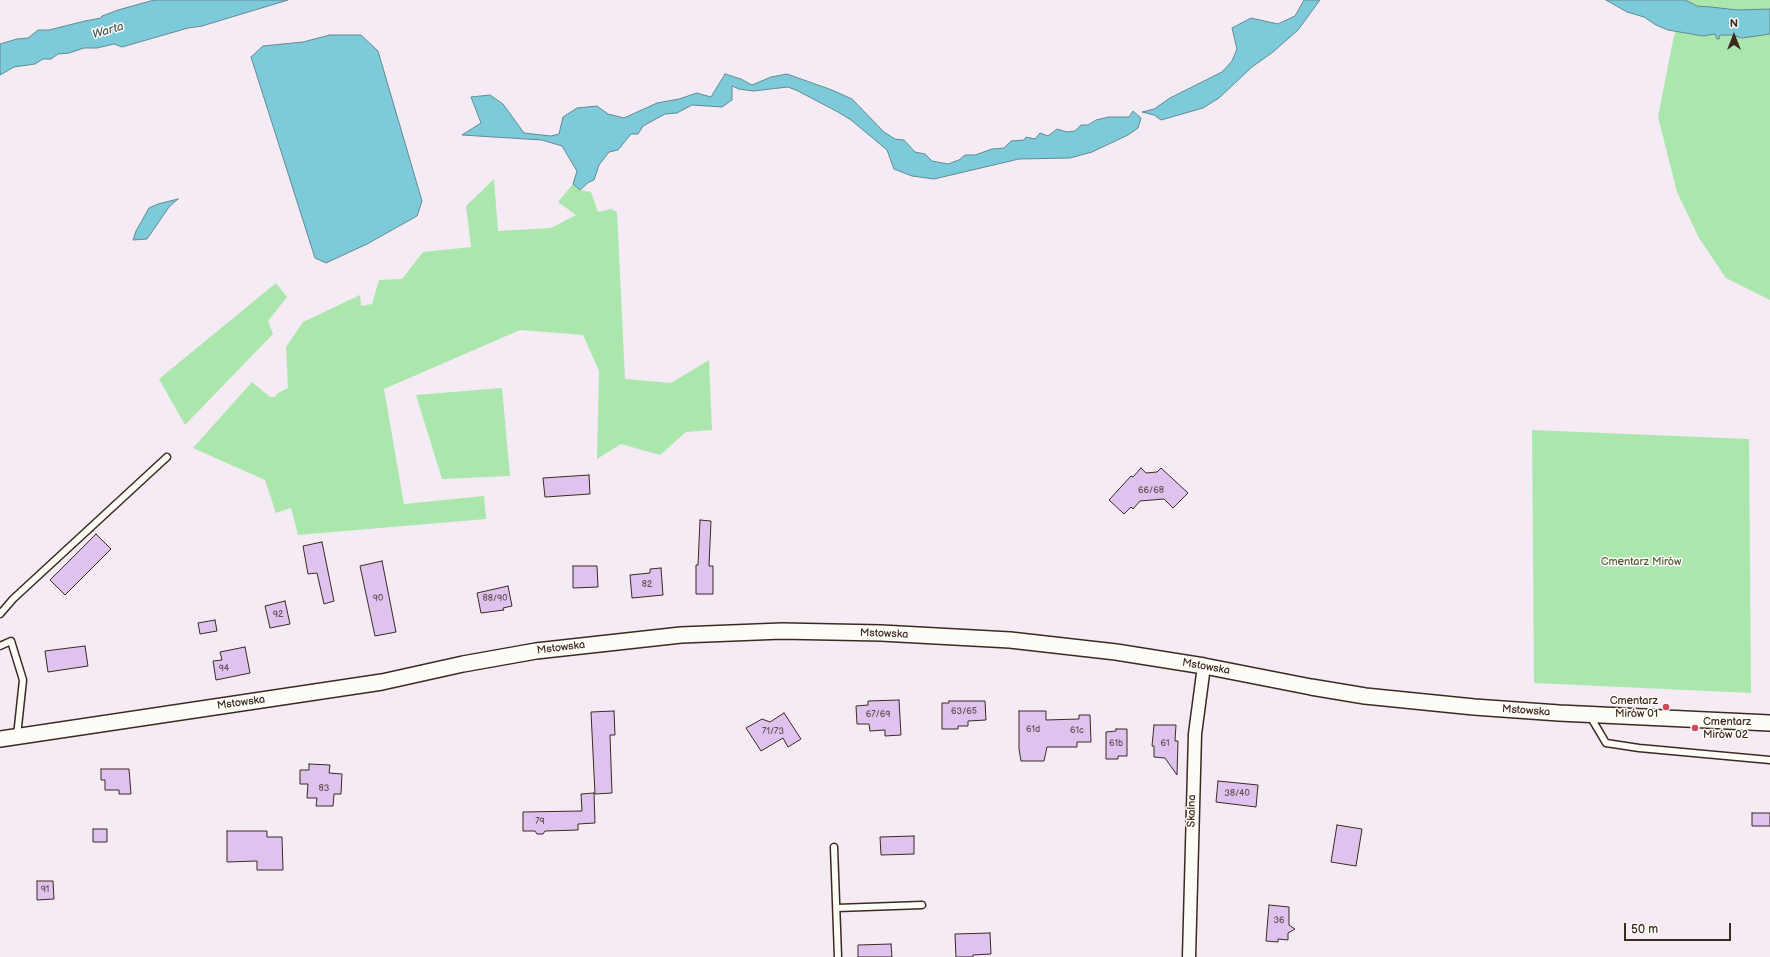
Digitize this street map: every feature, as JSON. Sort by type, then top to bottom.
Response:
[{"type":"street","name":"Mstowska","points":[[0,739],[382,682],[462,664],[536,651],[681,635],[790,631],[881,633],[1010,640],[1116,652],[1204,666],[1365,696],[1474,707],[1770,723]]},
{"type":"street","name":"Skalna","points":[[1190,957],[1195,734],[1204,666]]},
{"type":"lane","points":[[0,614],[14,599],[167,457]]},
{"type":"lane","points":[[0,646],[11,641],[23,680],[17,736]]},
{"type":"lane","points":[[1589,714],[1606,743],[1639,748],[1770,760]]},
{"type":"lane","points":[[834,847],[838,957]]},
{"type":"lane","points":[[837,908],[922,905]]},
{"type":"green space","points":[[1683,0],[1770,0],[1770,300],[1726,278],[1699,238],[1677,192],[1658,117],[1672,45]]},
{"type":"green space","points":[[494,179],[498,231],[551,228],[576,215],[558,202],[573,184],[580,190],[591,192],[598,212],[611,209],[617,212],[625,379],[671,383],[709,360],[712,430],[686,432],[660,455],[621,444],[597,459],[599,371],[583,335],[520,330],[384,389],[404,504],[484,496],[486,519],[298,535],[291,508],[276,513],[265,480],[193,448],[252,382],[270,397],[275,397],[278,393],[288,388],[286,347],[303,322],[360,295],[361,306],[372,304],[379,280],[402,279],[423,252],[471,247],[466,206]]},
{"type":"green space","points":[[276,283],[287,297],[268,321],[273,334],[185,425],[159,379]]},
{"type":"green space","points":[[502,388],[510,476],[442,479],[416,395]]},
{"type":"green space","name":"Cmentarz Mirów","points":[[1532,430],[1749,439],[1751,693],[1534,683]]},
{"type":"water","name":"Warta","points":[[154,0],[288,0],[202,26],[188,28],[122,47],[114,44],[97,48],[84,48],[69,53],[58,54],[51,59],[43,59],[35,64],[14,67],[0,75],[0,44],[17,39],[28,38],[38,30],[49,30],[101,18],[102,16],[118,10]]},
{"type":"water","points":[[1304,0],[1320,0],[1298,30],[1273,52],[1252,67],[1219,98],[1203,108],[1161,120],[1154,115],[1142,112],[1154,109],[1170,98],[1222,72],[1232,61],[1237,49],[1232,28],[1251,18],[1278,24],[1295,16]]},
{"type":"water","points":[[1606,0],[1685,0],[1697,6],[1737,10],[1770,9],[1770,34],[1742,38],[1732,35],[1720,35],[1719,39],[1717,39],[1715,34],[1703,36],[1668,30],[1656,25],[1644,17],[1627,12]]},
{"type":"water","points":[[330,35],[361,35],[378,51],[422,201],[417,216],[367,244],[326,263],[315,258],[251,57],[263,46],[303,42]]},
{"type":"water","points":[[725,74],[741,79],[752,85],[771,77],[787,74],[832,90],[852,99],[884,132],[895,139],[904,140],[915,152],[925,154],[932,161],[948,164],[959,160],[965,155],[975,155],[992,149],[1004,148],[1011,141],[1024,140],[1026,137],[1035,139],[1040,133],[1048,136],[1057,129],[1067,132],[1075,131],[1081,125],[1088,125],[1096,120],[1109,117],[1129,117],[1133,111],[1141,118],[1138,128],[1128,135],[1092,152],[1070,158],[1019,159],[934,179],[912,176],[894,169],[887,150],[851,120],[798,91],[788,87],[753,91],[739,89],[732,86],[732,100],[722,107],[692,105],[677,113],[665,114],[643,126],[638,134],[631,134],[618,150],[609,152],[599,165],[594,180],[589,182],[580,190],[573,184],[577,171],[562,146],[542,140],[462,135],[481,123],[471,97],[490,95],[503,104],[524,133],[551,136],[559,134],[563,117],[577,108],[597,106],[608,114],[624,118],[657,103],[679,99],[697,93],[711,97]]},
{"type":"water","points":[[178,199],[169,207],[147,239],[133,240],[136,231],[149,208]]},
{"type":"building","points":[[1141,468],[1146,473],[1157,472],[1161,468],[1188,493],[1173,508],[1164,499],[1140,501],[1133,509],[1131,507],[1124,514],[1109,500],[1131,476],[1133,477]]},
{"type":"building","points":[[589,475],[590,494],[545,497],[543,478]]},
{"type":"building","points":[[700,520],[711,521],[709,566],[713,566],[713,594],[696,594],[696,565],[698,565]]},
{"type":"building","points":[[96,534],[111,549],[65,595],[50,580]]},
{"type":"building","points":[[322,542],[334,601],[324,604],[317,573],[308,574],[303,546]]},
{"type":"building","points":[[382,561],[396,632],[375,636],[360,566]]},
{"type":"building","points":[[573,566],[597,566],[598,587],[573,588]]},
{"type":"building","points":[[661,568],[663,595],[632,598],[630,575],[650,573],[650,569]]},
{"type":"building","points":[[508,586],[512,606],[503,608],[504,610],[481,613],[477,593]]},
{"type":"building","points":[[285,601],[290,624],[270,628],[265,606]]},
{"type":"building","points":[[215,620],[217,631],[200,634],[198,623]]},
{"type":"building","points":[[85,646],[88,666],[48,672],[45,651]]},
{"type":"building","points":[[245,647],[250,673],[216,680],[213,661],[222,660],[220,652]]},
{"type":"building","points":[[899,700],[901,735],[885,736],[885,730],[870,731],[869,724],[857,724],[856,706],[868,705],[868,701]]},
{"type":"building","points":[[949,701],[985,701],[986,720],[968,721],[968,726],[958,726],[958,729],[942,729],[942,703],[949,703]]},
{"type":"building","points":[[614,711],[615,735],[610,735],[612,793],[595,794],[591,712]]},
{"type":"building","points":[[1019,711],[1046,711],[1046,720],[1079,719],[1079,715],[1090,715],[1091,742],[1077,742],[1077,747],[1047,747],[1044,761],[1021,761],[1019,749]]},
{"type":"building","points":[[784,713],[801,739],[788,747],[783,738],[761,751],[746,728],[762,719],[770,722]]},
{"type":"building","points":[[1154,725],[1176,725],[1175,741],[1178,741],[1177,775],[1165,758],[1154,757],[1154,746],[1152,746]]},
{"type":"building","points":[[1116,729],[1127,729],[1127,756],[1118,756],[1118,759],[1106,759],[1106,732],[1116,731]]},
{"type":"building","points":[[309,764],[330,765],[329,773],[342,774],[341,794],[334,794],[333,806],[316,806],[317,798],[307,798],[308,784],[300,784],[300,770],[309,770]]},
{"type":"building","points":[[101,769],[129,769],[131,794],[119,794],[119,790],[105,790],[105,780],[101,780]]},
{"type":"building","points":[[1218,781],[1258,785],[1256,807],[1216,802]]},
{"type":"building","points":[[594,793],[595,823],[578,824],[578,830],[545,831],[543,834],[537,834],[535,831],[523,831],[523,812],[582,811],[581,794]]},
{"type":"building","points":[[1752,813],[1770,813],[1770,826],[1752,826]]},
{"type":"building","points":[[1337,825],[1362,829],[1356,866],[1331,862]]},
{"type":"building","points":[[93,829],[107,829],[107,842],[93,842]]},
{"type":"building","points":[[227,831],[267,831],[267,837],[282,837],[283,870],[257,870],[257,861],[227,862]]},
{"type":"building","points":[[914,836],[914,854],[881,855],[880,837]]},
{"type":"building","points":[[37,881],[53,881],[54,899],[37,900]]},
{"type":"building","points":[[1269,905],[1289,907],[1289,925],[1295,929],[1288,933],[1288,940],[1278,939],[1278,942],[1266,941]]},
{"type":"building","points":[[990,933],[991,954],[973,955],[973,957],[956,957],[955,934]]},
{"type":"building","points":[[891,944],[892,957],[858,957],[858,945]]},
{"type":"place","name":"Cmentarz Mirów 01","points":[[1666,707]]},
{"type":"place","name":"Cmentarz Mirów 02","points":[[1695,728]]}]
